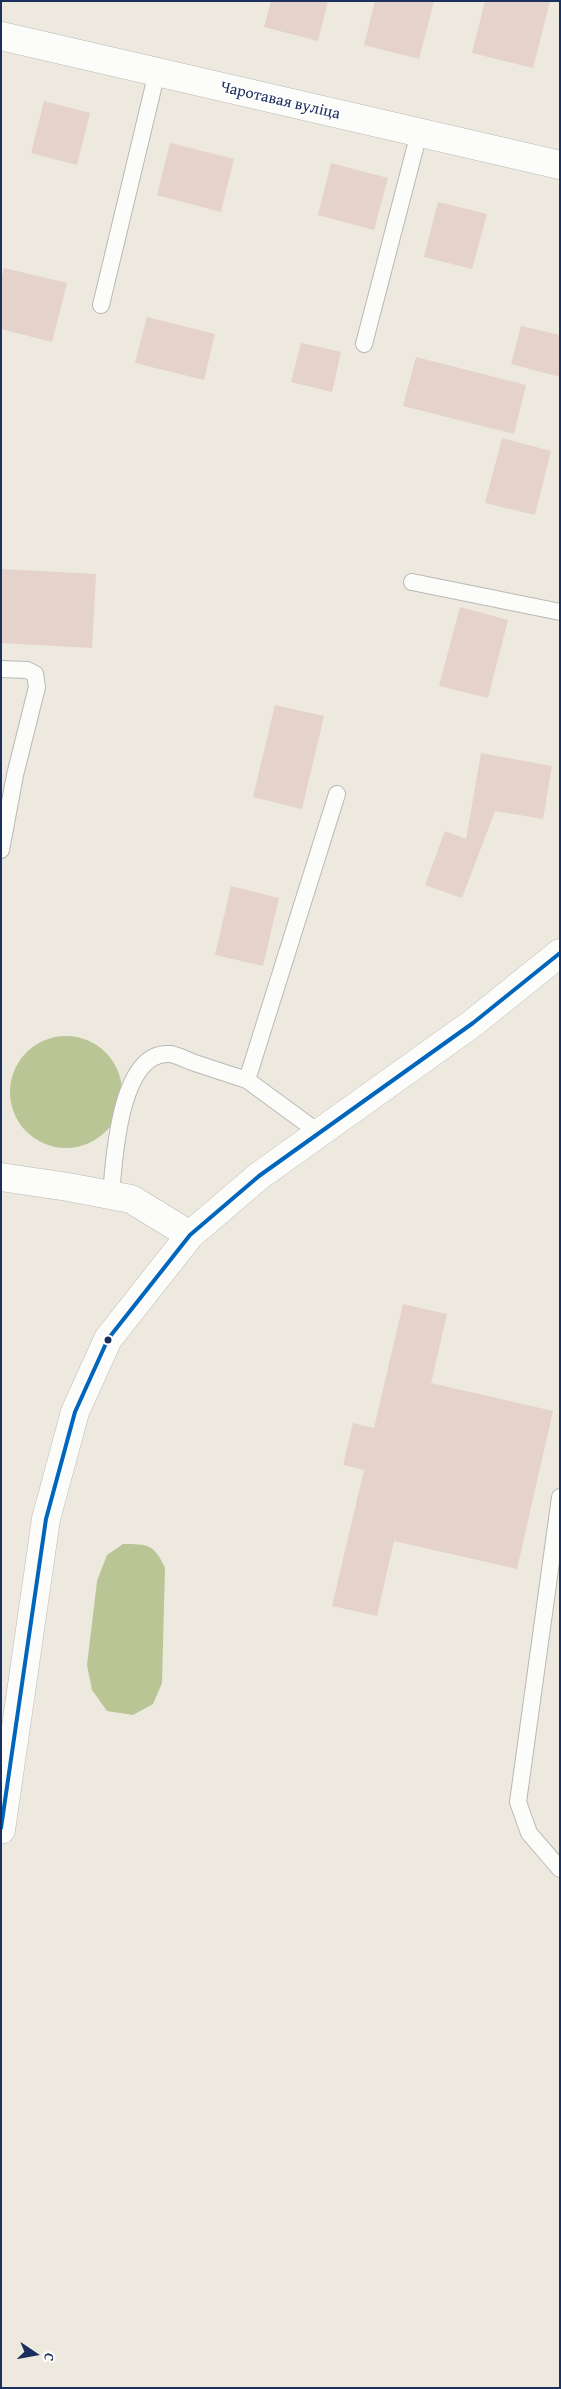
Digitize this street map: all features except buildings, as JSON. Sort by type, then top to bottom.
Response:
[{"type":"street","name":"Чаротавая вуліца","points":[[1,36],[560,165]]},
{"type":"street","points":[[1,1830],[46,1519],[75,1412],[108,1339],[190,1235],[258,1176],[473,1023],[560,953]]},
{"type":"street","points":[[1,1177],[131,1199],[190,1235]]},
{"type":"lane","points":[[101,305],[157,72]]},
{"type":"lane","points":[[364,344],[419,133]]},
{"type":"lane","points":[[412,582],[560,612]]},
{"type":"lane","points":[[1,669],[27,670],[35,674],[37,687],[15,774],[1,850]]},
{"type":"lane","points":[[247,1080],[337,794]]},
{"type":"lane","points":[[110,1195],[118,1127],[128,1093],[137,1073],[154,1057],[170,1054],[247,1080],[318,1132]]},
{"type":"lane","points":[[560,1497],[518,1802],[528,1833],[560,1869]]},
{"type":"green space","points":[[66,1036],[87,1040],[106,1052],[118,1071],[122,1092],[118,1113],[106,1132],[87,1144],[66,1148],[45,1144],[26,1132],[14,1113],[10,1092],[14,1071],[26,1052],[45,1040]]},
{"type":"green space","points":[[123,1544],[139,1544],[149,1547],[157,1554],[165,1568],[162,1683],[153,1704],[133,1715],[107,1711],[92,1690],[87,1665],[97,1581],[107,1555]]},
{"type":"transit line","points":[[1,1828],[46,1519],[75,1412],[108,1339],[190,1235],[259,1176],[473,1023],[560,953]]}]
